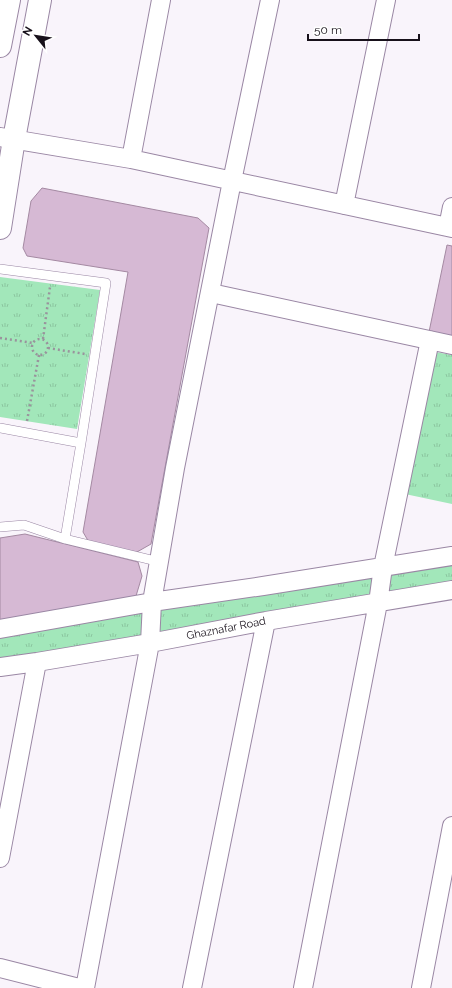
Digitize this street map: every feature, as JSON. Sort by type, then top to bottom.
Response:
[{"type":"street","points":[[130,159],[161,0]]},
{"type":"street","points":[[85,988],[150,643],[152,602],[176,468],[232,181],[270,0]]},
{"type":"street","points":[[344,204],[386,0]]},
{"type":"street","points":[[0,46],[5,11],[40,3],[7,138],[0,228]]},
{"type":"street","points":[[7,138],[130,159],[450,227],[452,207]]},
{"type":"street","points":[[211,293],[452,345]]},
{"type":"street","points":[[303,988],[378,603],[383,567],[430,340]]},
{"type":"street","points":[[0,629],[152,602],[452,556]]},
{"type":"street","name":"Ghaznafar Road","points":[[0,667],[150,643],[266,621],[452,590]]},
{"type":"street","points":[[192,988],[266,621]]},
{"type":"street","points":[[0,858],[37,662]]},
{"type":"street","points":[[420,988],[449,858],[452,826]]},
{"type":"street","points":[[0,968],[79,988]]},
{"type":"lane","points":[[0,269],[106,283],[66,539]]},
{"type":"lane","points":[[0,428],[81,443]]},
{"type":"lane","points":[[0,527],[24,525],[66,539],[160,562]]},
{"type":"path","points":[[43,340],[51,284]]},
{"type":"path","points":[[0,338],[33,343],[38,340],[43,340],[47,343],[48,348],[46,353],[41,355],[36,354],[32,348],[33,343]]},
{"type":"path","points":[[48,348],[89,355]]},
{"type":"path","points":[[27,421],[39,355]]},
{"type":"green space","points":[[0,277],[100,290],[77,429],[0,417]]},
{"type":"green space","points":[[435,352],[452,355],[452,504],[405,494]]},
{"type":"green space","points":[[452,558],[452,589],[0,663],[0,635]]},
{"type":"building","points":[[42,188],[198,218],[209,228],[151,544],[137,552],[90,544],[83,532],[128,272],[27,256],[23,248],[31,201]]},
{"type":"building","points":[[447,245],[452,246],[452,336],[429,332]]},
{"type":"building","points":[[25,534],[138,562],[142,576],[136,596],[31,616],[0,620],[0,538]]}]
